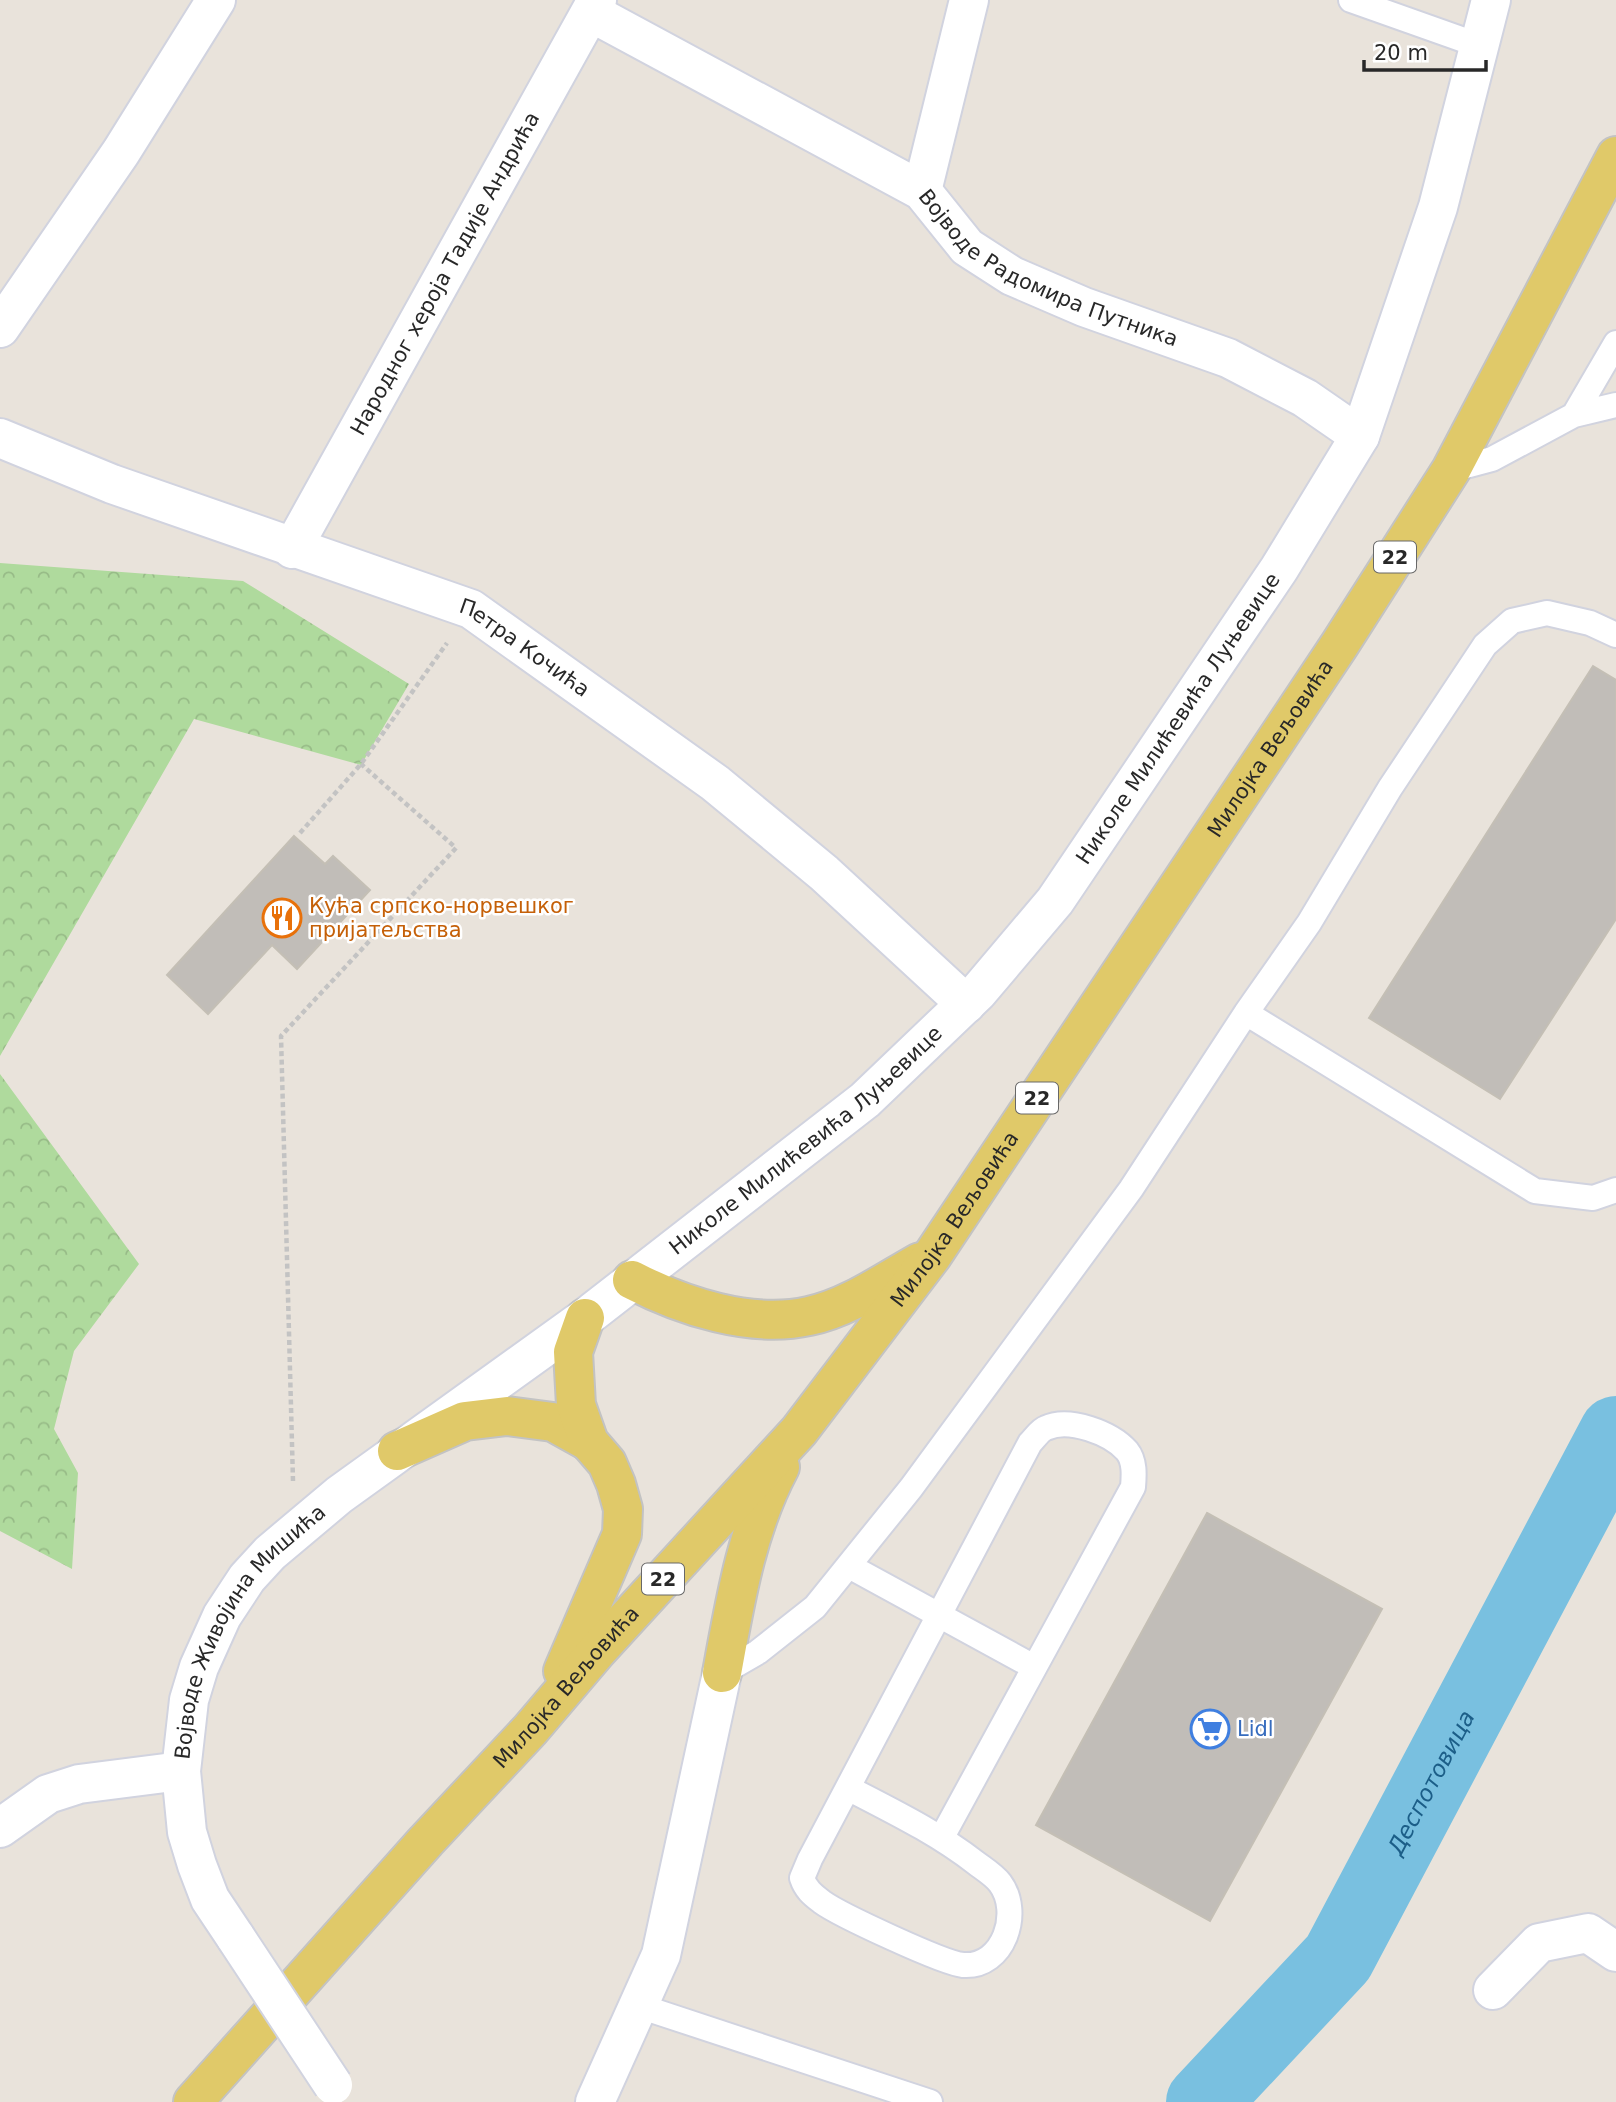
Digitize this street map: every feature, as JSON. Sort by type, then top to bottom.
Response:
[{"type":"main road","name":"Милојка Вељовића","points":[[193,2102],[426,1841],[530,1730],[598,1650],[799,1431],[932,1256],[1340,644],[1451,470],[1616,156]]},
{"type":"main road","points":[[632,1280],[669,1299],[768,1320],[809,1316],[847,1302],[932,1256]]},
{"type":"main road","points":[[585,1318],[573,1352],[576,1405],[589,1442]]},
{"type":"main road","points":[[397,1451],[465,1421],[507,1416],[553,1422],[589,1442],[607,1463],[623,1509],[622,1534],[570,1658],[530,1730]]},
{"type":"main road","points":[[722,1673],[750,1540],[766,1492],[799,1431]]},
{"type":"street","points":[[0,328],[121,152],[216,0]]},
{"type":"street","points":[[922,191],[969,0]]},
{"type":"street","name":"Николе Милићевића Луњевице","points":[[632,1280],[864,1100],[966,1003],[1024,940],[1106,830],[1279,569],[1360,436],[1438,207],[1491,0]]},
{"type":"street","name":"Војводе Радомира Путника","points":[[595,7],[922,191],[967,247],[1012,276],[1084,307],[1228,358],[1305,398],[1360,436]]},
{"type":"street","name":"Народног хероја Тадије Андрића","points":[[292,549],[595,7]]},
{"type":"street","name":"Петра Кочића","points":[[0,438],[113,484],[292,549],[471,609],[715,783],[824,873],[966,1003]]},
{"type":"street","name":"Војводе Живојина Мишића","points":[[338,2093],[210,1899],[187,1832],[181,1771],[189,1700],[209,1641],[247,1578],[294,1531],[397,1451],[585,1318],[632,1280]]},
{"type":"street","points":[[594,2102],[661,1955],[722,1673]]},
{"type":"street","points":[[0,1828],[48,1794],[79,1784],[181,1771]]},
{"type":"street","points":[[1493,1990],[1539,1943],[1588,1933],[1616,1952]]},
{"type":"lane","points":[[1351,0],[1478,45]]},
{"type":"lane","points":[[1574,415],[1616,342]]},
{"type":"lane","points":[[1451,470],[1492,459],[1574,415],[1616,405]]},
{"type":"lane","points":[[722,1673],[758,1652],[815,1607],[849,1566],[1131,1189],[1246,1013],[1309,923],[1390,788],[1497,631],[1530,615],[1547,613],[1591,623],[1616,635]]},
{"type":"lane","points":[[1246,1013],[1535,1191],[1593,1198],[1616,1190]]},
{"type":"lane","points":[[848,1788],[942,1837],[998,1880],[1008,1894],[1012,1907],[1010,1927],[998,1947],[983,1961],[963,1965],[937,1957],[825,1904],[806,1888],[802,1878],[848,1788],[1030,1443],[1045,1428],[1063,1425],[1110,1437],[1128,1452],[1135,1470],[1133,1487],[942,1837]]},
{"type":"lane","points":[[849,1566],[1034,1667]]},
{"type":"lane","points":[[639,2006],[930,2102]]},
{"type":"path","points":[[300,833],[361,764],[471,609]]},
{"type":"path","points":[[294,1531],[281,1036],[456,848],[361,764]]},
{"type":"green space","points":[[0,563],[243,581],[409,684],[361,765],[194,719],[0,1056]]},
{"type":"green space","points":[[0,1074],[139,1264],[74,1351],[54,1429],[78,1473],[72,1569],[0,1531]]},
{"type":"building","points":[[1593,666],[1616,680],[1616,919],[1500,1099],[1369,1018]]},
{"type":"building","name":"Кућа српско-норвешког пријатељства","points":[[294,836],[325,864],[333,856],[370,890],[297,969],[272,945],[208,1014],[167,975]]},
{"type":"building","points":[[1207,1513],[1382,1609],[1210,1921],[1036,1825]]},
{"type":"waterway","name":"Деспотовица","points":[[1203,2102],[1338,1958],[1616,1433]]},
{"type":"place","name":"Кућа српско-норвешког пријатељства","points":[[282,918]]},
{"type":"place","name":"Lidl","points":[[1210,1729]]}]
